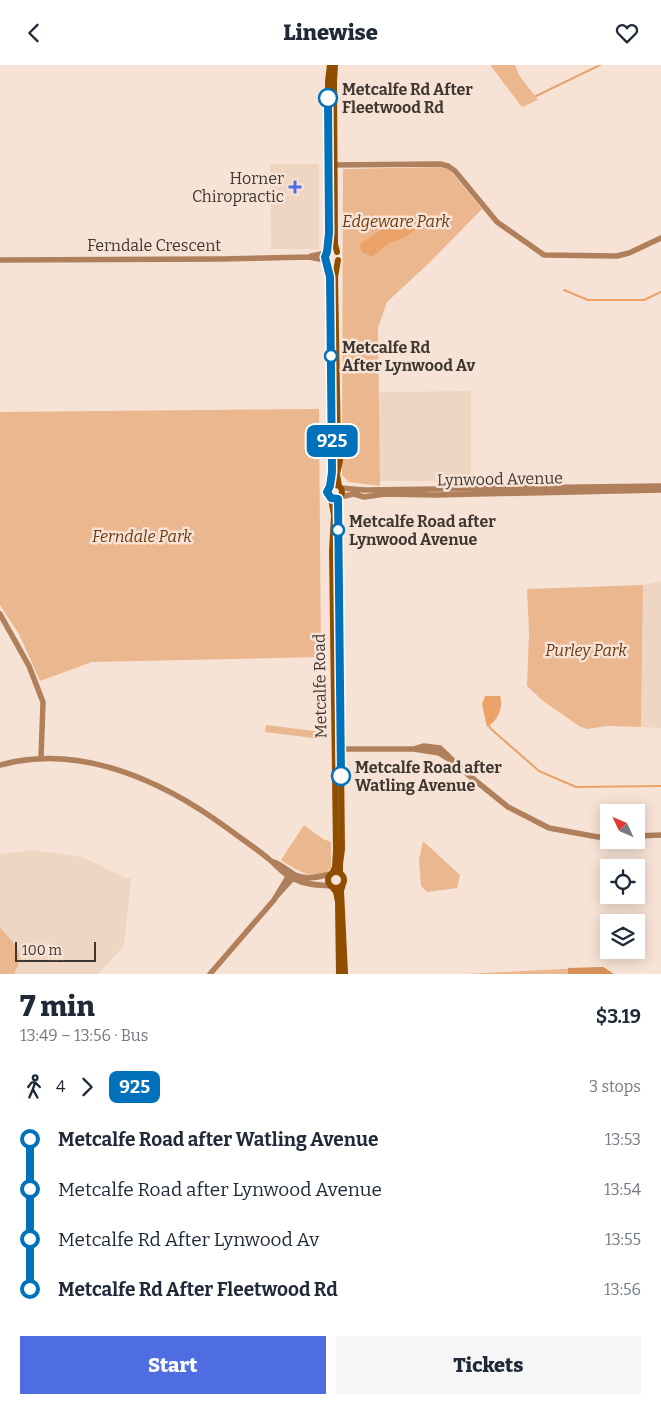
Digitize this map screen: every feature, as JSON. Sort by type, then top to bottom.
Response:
[{"type":"main road","name":"Metcalfe Road","points":[[330,65],[328,81],[331,165],[335,244],[338,260],[333,317],[332,472],[327,492],[331,498],[334,515],[332,561],[342,849],[340,873],[344,878],[341,891],[345,974]]},
{"type":"main road","name":"Metcalfe Road","points":[[336,65],[329,233],[326,257],[330,277],[333,317],[340,460],[337,474],[342,492],[339,498],[336,850],[335,867],[328,880],[336,892],[338,903],[339,974]]},
{"type":"main road","points":[[336,252],[332,250],[326,257],[334,263],[338,260]]},
{"type":"main road","points":[[330,486],[335,484],[340,487]]},
{"type":"main road","points":[[331,498],[339,498]]},
{"type":"main road","points":[[331,874],[340,873]]},
{"type":"main road","points":[[332,886],[339,887],[343,884]]},
{"type":"street","points":[[331,165],[440,164],[448,166],[455,171],[497,222],[544,255],[617,256],[629,253],[661,239]]},
{"type":"street","name":"Ferndale Crescent","points":[[0,260],[326,257]]},
{"type":"street","name":"Lynwood Avenue","points":[[340,487],[364,490],[661,486]]},
{"type":"street","name":"Lynwood Avenue","points":[[339,498],[354,494],[364,497],[385,494],[435,495],[661,490]]},
{"type":"street","points":[[0,614],[29,666],[43,702],[41,758]]},
{"type":"street","points":[[338,749],[414,749],[438,753],[456,763],[508,807],[549,828],[600,837]]},
{"type":"street","points":[[0,765],[41,758],[84,762],[146,779],[196,807],[292,875],[309,884],[332,886]]},
{"type":"street","points":[[645,836],[661,835]]},
{"type":"street","points":[[292,875],[310,878],[331,874]]},
{"type":"street","points":[[210,974],[281,894],[292,875]]},
{"type":"shaded area","points":[[270,164],[319,164],[319,249],[271,249]]},
{"type":"shaded area","points":[[406,217],[412,219],[416,224],[416,228],[406,237],[389,243],[372,257],[363,253],[360,248],[361,243],[398,218]]},
{"type":"shaded area","points":[[471,391],[471,481],[380,481],[378,392]]},
{"type":"shaded area","points":[[661,581],[661,728],[641,727],[643,585]]},
{"type":"shaded area","points":[[485,696],[500,696],[501,700],[499,714],[494,722],[487,727],[482,704]]},
{"type":"shaded area","points":[[33,850],[83,857],[126,878],[131,878],[124,946],[98,974],[0,974],[0,854]]},
{"type":"shaded area","points":[[603,967],[614,974],[568,974],[568,968]]},
{"type":"green space","points":[[490,65],[515,65],[519,75],[538,100],[522,107]]},
{"type":"green space","name":"Edgeware Park","points":[[438,167],[448,169],[482,209],[428,264],[387,302],[378,328],[380,486],[349,482],[342,475],[343,169]]},
{"type":"green space","name":"Ferndale Park","points":[[319,409],[321,657],[92,662],[40,681],[19,634],[0,605],[0,412]]},
{"type":"green space","name":"Purley Park","points":[[643,585],[641,727],[608,726],[587,729],[579,726],[543,701],[527,686],[529,633],[527,589]]},
{"type":"green space","points":[[266,725],[322,732],[321,739],[265,732]]},
{"type":"green space","points":[[304,825],[323,839],[331,842],[331,867],[320,875],[306,874],[281,860]]},
{"type":"green space","points":[[423,841],[460,875],[457,888],[427,892],[421,886],[419,860]]},
{"type":"green space","points":[[0,928],[14,944],[19,954],[18,967],[14,974],[0,974]]},
{"type":"green space","points":[[603,967],[614,974],[463,974]]},
{"type":"waterway","points":[[536,96],[600,65]]},
{"type":"waterway","points":[[564,290],[588,300],[644,300],[661,292]]},
{"type":"waterway","points":[[489,726],[539,771],[576,787],[661,786]]},
{"type":"bus line","name":"925","points":[[328,98],[329,233],[325,260],[330,277],[332,472],[327,492],[329,497],[338,499],[341,776]]},
{"type":"place","name":"Metcalfe Rd After Fleetwood Rd","points":[[328,98]]},
{"type":"place","name":"Horner Chiropractic","points":[[295,187]]},
{"type":"place","name":"Metcalfe Rd After Lynwood Av","points":[[331,356]]},
{"type":"place","name":"Metcalfe Road after Lynwood Avenue","points":[[338,530]]},
{"type":"place","name":"Metcalfe Road after Watling Avenue","points":[[341,776]]}]
